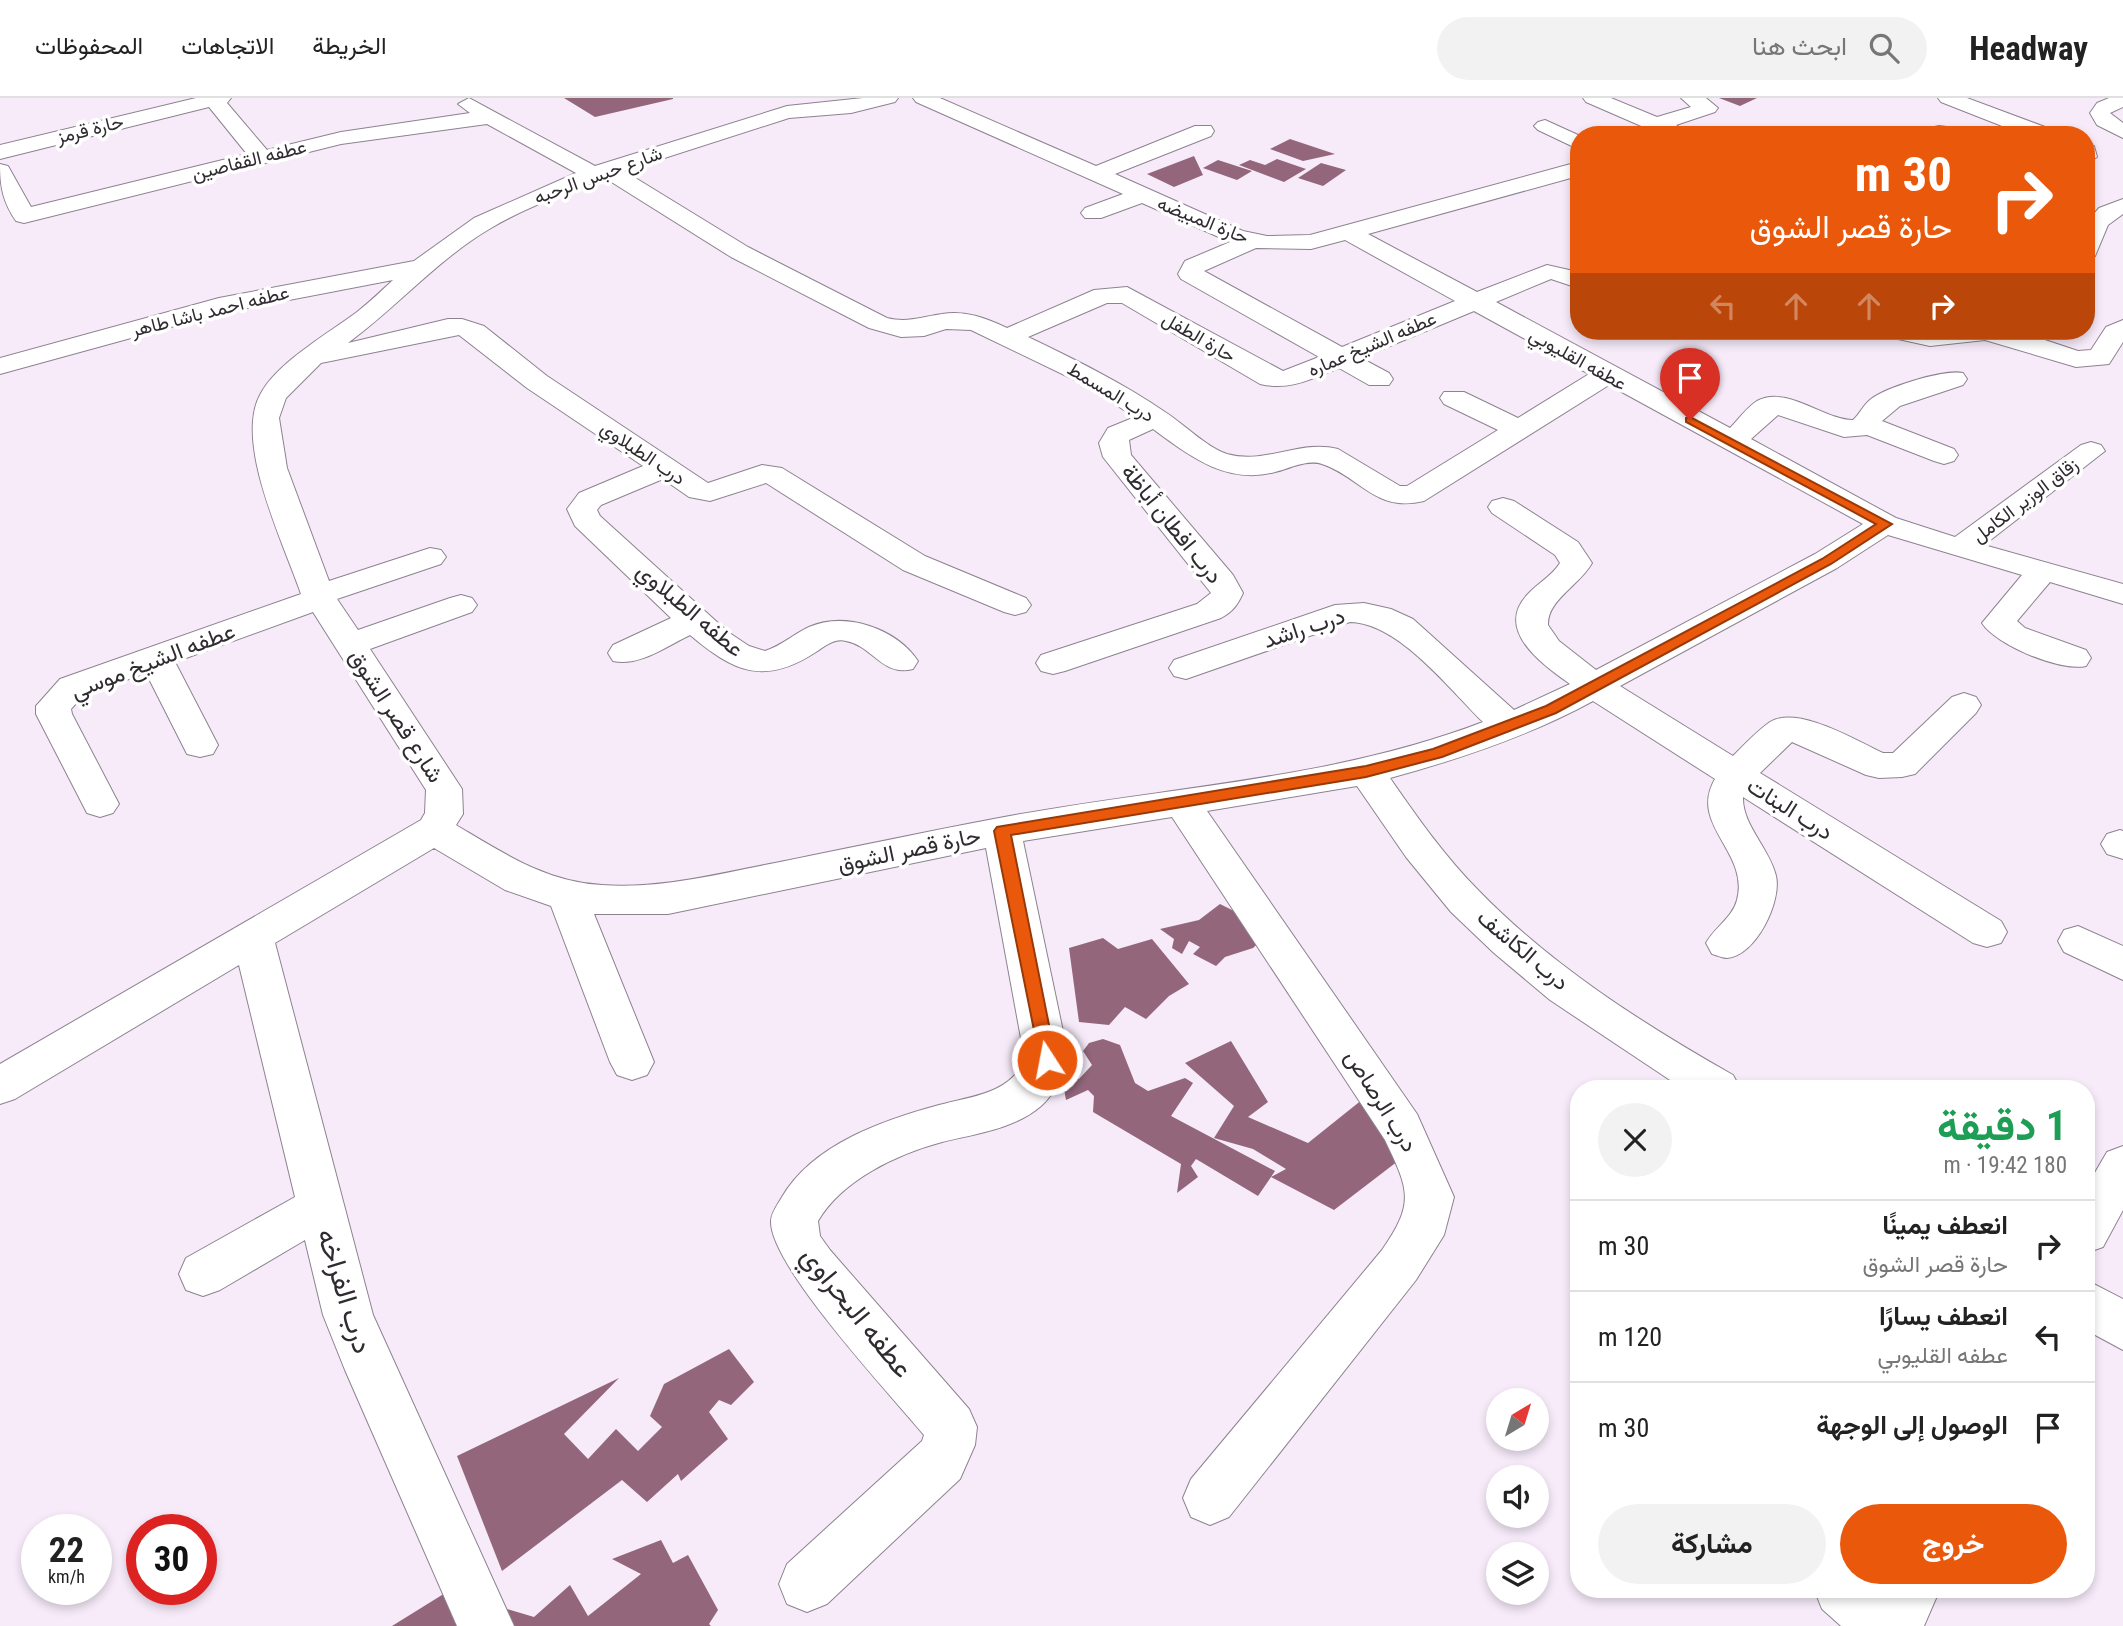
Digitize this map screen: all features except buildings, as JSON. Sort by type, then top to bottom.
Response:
[{"type":"street","name":"درب المسمط","points":[[457,98],[489,117],[600,171],[751,259],[878,323],[901,329],[958,320],[976,323],[1009,336],[1093,378],[1213,459],[1237,466],[1265,466],[1306,454],[1328,455],[1385,490],[1405,497],[1413,495],[1607,375]]},
{"type":"street","name":"شارع حبس الرحبه","points":[[422,267],[482,223],[600,171],[782,105],[851,107],[888,98]]},
{"type":"street","name":"حارة المبيضه","points":[[923,98],[1252,241],[1297,244],[1349,233],[1570,171]]},
{"type":"street","points":[[1593,98],[1662,126]]},
{"type":"street","points":[[1658,124],[1708,108],[1690,98]]},
{"type":"street","points":[[1948,98],[2021,126]]},
{"type":"street","points":[[217,99],[261,157]]},
{"type":"street","name":"حارة قرمز","points":[[0,152],[217,99]]},
{"type":"street","points":[[2123,100],[2104,107],[2100,113],[2104,121],[2123,134]]},
{"type":"street","name":"عطفه القفاصين","points":[[9,207],[24,216],[30,215],[341,138],[489,117]]},
{"type":"street","points":[[1545,127],[1570,139]]},
{"type":"street","points":[[1096,174],[1203,131]]},
{"type":"street","points":[[2095,138],[2123,134]]},
{"type":"street","points":[[0,172],[9,207]]},
{"type":"street","points":[[1093,213],[1143,195]]},
{"type":"street","points":[[2095,225],[2099,218],[2123,206]]},
{"type":"street","name":"عطفه القليوبي","points":[[1349,233],[1885,524],[1959,549],[2123,594]]},
{"type":"street","points":[[1252,241],[1194,265],[1190,274],[1379,379]]},
{"type":"street","name":"شارع قصر الشوق","points":[[422,267],[368,316],[307,360],[273,395],[265,418],[272,468],[319,596],[444,789],[444,814],[434,830]]},
{"type":"street","name":"عطفه احمد باشا طاهر","points":[[0,366],[219,306],[422,267]]},
{"type":"street","name":"عطفه الشيخ عماره","points":[[1270,378],[1277,381],[1292,379],[1547,272],[1570,277]]},
{"type":"street","name":"حارة الطفل","points":[[1009,336],[1103,295],[1127,295],[1270,378]]},
{"type":"street","name":"درب الطبلاوي","points":[[307,360],[432,330],[461,327],[475,331],[537,382],[700,491],[720,491],[751,474],[772,474],[914,563],[1015,605]]},
{"type":"street","points":[[2021,340],[2085,360],[2099,358],[2119,330]]},
{"type":"street","points":[[1732,442],[1765,408],[1771,406],[1785,407],[1841,428],[1858,429],[1866,424],[1882,404],[1953,379]]},
{"type":"street","points":[[1454,398],[1519,429]]},
{"type":"street","name":"درب افطان أباظة","points":[[1053,663],[1209,611],[1222,604],[1227,593],[1222,582],[1117,457],[1113,443],[1118,434],[1156,418]]},
{"type":"street","points":[[1866,424],[1944,455]]},
{"type":"street","name":"زقاق الوزير الكامل","points":[[1959,549],[2091,451]]},
{"type":"street","name":"عطفه الطبلاوي","points":[[667,467],[590,499],[582,509],[586,520],[694,620],[740,656],[753,661],[771,663],[785,659],[829,632],[845,629],[861,634],[901,661]]},
{"type":"street","name":"درب البنات","points":[[1503,507],[1574,555],[1576,563],[1573,569],[1536,604],[1529,616],[1531,630],[1542,643],[1594,686],[1987,932]]},
{"type":"street","name":"حارة قصر الشوق","points":[[434,830],[519,880],[567,895],[603,900],[668,899],[1002,831],[1366,772],[1437,753],[1551,709],[1826,561],[1885,524]]},
{"type":"street","name":"عطفه الشيخ موسي","points":[[100,804],[53,706],[72,687],[156,659],[430,556]]},
{"type":"street","points":[[2043,570],[1998,623],[2013,635],[2074,658]]},
{"type":"street","points":[[349,645],[461,605]]},
{"type":"street","name":"درب راشد","points":[[1186,668],[1347,612],[1371,612],[1393,619],[1409,632],[1509,726]]},
{"type":"street","points":[[625,653],[694,620]]},
{"type":"street","points":[[156,659],[200,745]]},
{"type":"street","points":[[1726,943],[1749,922],[1756,907],[1759,890],[1750,855],[1725,808],[1726,791],[1783,730],[1804,731],[1879,766],[1902,765],[1964,705]]},
{"type":"street","name":"درب الكاشف","points":[[1366,772],[1420,849],[1480,917],[1565,987],[1669,1060],[1704,1080]]},
{"type":"street","name":"درب الرصاص","points":[[1182,803],[1401,1127],[1431,1197],[1420,1235],[1399,1265],[1210,1498]]},
{"type":"street","points":[[0,1086],[434,830]]},
{"type":"street","name":"عطفه البحراوي","points":[[807,1584],[940,1460],[949,1446],[951,1427],[813,1265],[798,1243],[793,1219],[813,1189],[857,1158],[921,1129],[1007,1106],[1028,1094],[1042,1076],[1047,1060],[1002,831]]},
{"type":"street","points":[[567,895],[632,1062]]},
{"type":"street","name":"درب الفراخه","points":[[253,938],[348,1315],[365,1359],[486,1626]]},
{"type":"street","points":[[2078,941],[2123,964]]},
{"type":"street","points":[[2095,1218],[2120,1178]]},
{"type":"street","points":[[203,1274],[320,1207]]},
{"type":"street","points":[[2095,1309],[2123,1328]]},
{"type":"street","points":[[1852,1598],[1882,1626]]},
{"type":"street","points":[[1896,1626],[1908,1598]]},
{"type":"route","points":[[1047,1060],[1002,831],[1366,772],[1437,753],[1551,709],[1826,561],[1885,524],[1690,420]]}]
